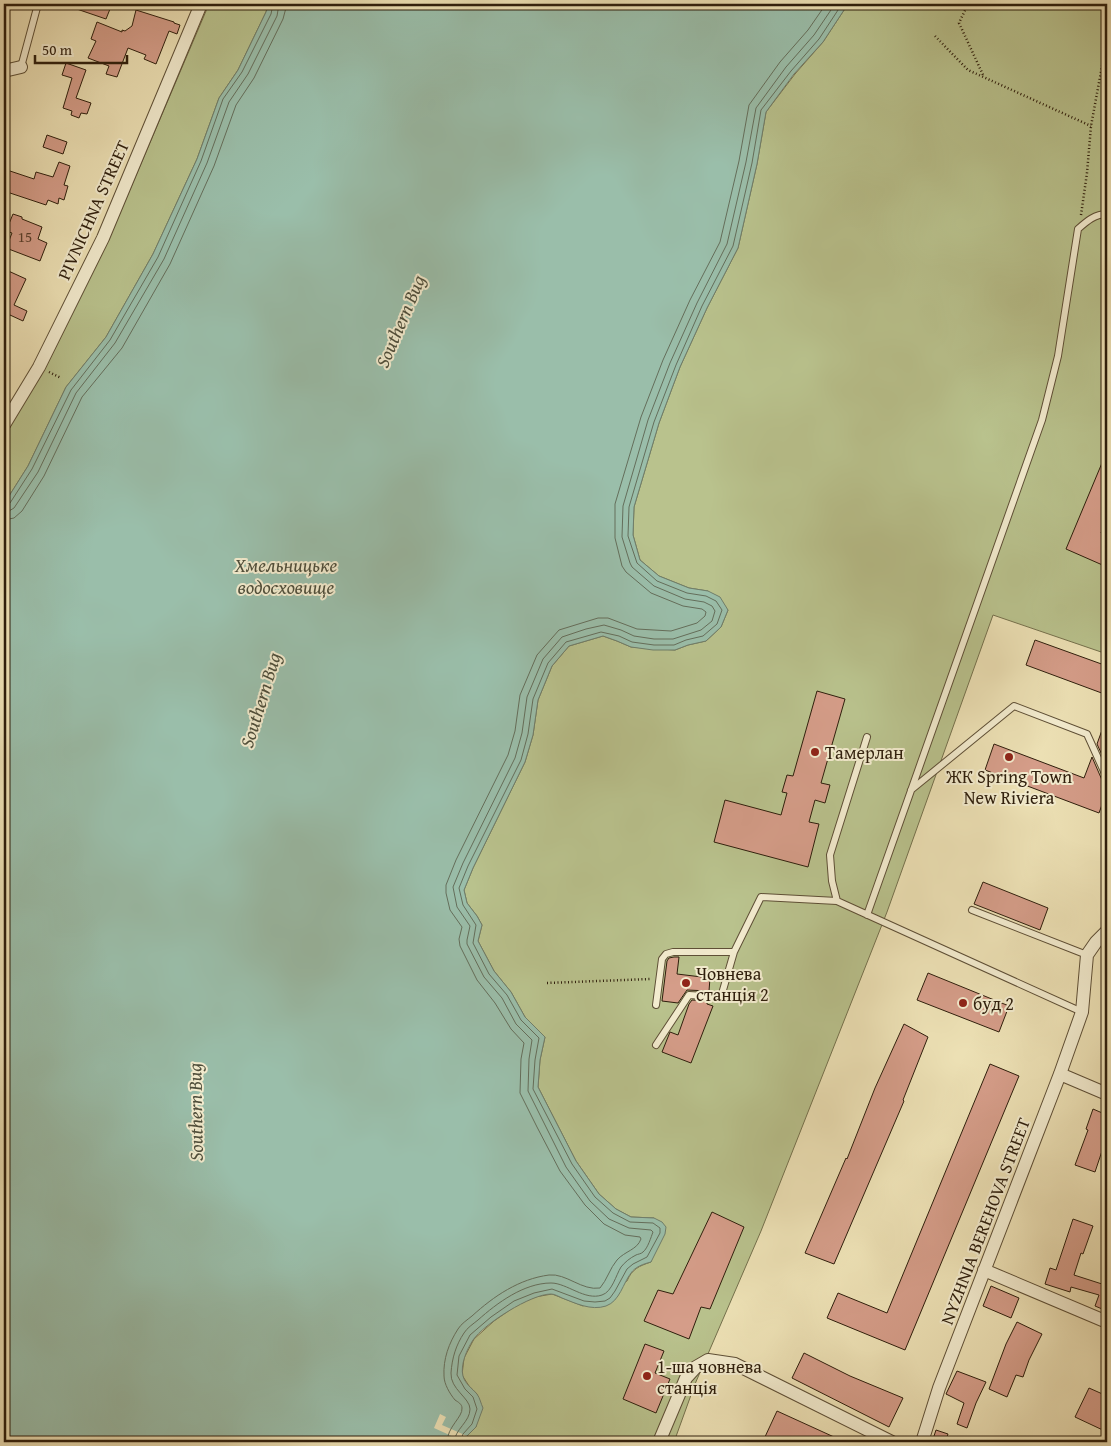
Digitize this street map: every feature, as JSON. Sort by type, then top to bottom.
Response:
[{"type":"street","name":"PIVNICHNA STREET","points":[[4,425],[38,366],[103,238],[201,4]]},
{"type":"street","points":[[4,71],[21,68]]},
{"type":"street","points":[[1087,955],[1107,931]]},
{"type":"street","name":"NYZHNIA BEREHOVA STREET","points":[[922,1442],[935,1400],[1082,1012],[1087,955]]},
{"type":"street","points":[[1060,1074],[1107,1094]]},
{"type":"street","points":[[984,1270],[1107,1322]]},
{"type":"street","points":[[659,1442],[686,1378],[696,1367],[708,1360],[736,1364],[892,1442]]},
{"type":"lane","points":[[21,68],[30,27],[38,4]]},
{"type":"lane","points":[[867,915],[1042,420],[1058,356],[1078,229],[1090,218],[1104,213],[1107,214]]},
{"type":"lane","points":[[910,791],[1014,706],[1087,734],[1107,778]]},
{"type":"lane","points":[[837,901],[832,881],[830,855],[867,737]]},
{"type":"lane","points":[[656,1045],[690,996],[721,998],[734,952],[761,896],[837,901],[1082,1012]]},
{"type":"lane","points":[[972,910],[1087,955]]},
{"type":"lane","points":[[656,1004],[662,958],[666,954],[673,952],[734,952]]},
{"type":"path","points":[[968,4],[959,23],[984,78]]},
{"type":"path","points":[[935,36],[968,70],[1091,126]]},
{"type":"path","points":[[1078,229],[1087,174],[1091,126],[1107,39]]},
{"type":"path","points":[[547,983],[660,978]]},
{"type":"shaded area","points":[[209,4],[268,4],[238,70],[219,98],[197,159],[153,254],[106,337],[66,387],[28,466],[4,504],[4,437],[44,370],[108,241]]},
{"type":"shaded area","points":[[848,4],[1107,4],[1107,654],[993,615],[887,912],[761,1231],[695,1384],[674,1442],[465,1442],[467,1436],[476,1427],[477,1394],[462,1375],[464,1358],[474,1339],[494,1321],[517,1305],[535,1297],[552,1294],[583,1306],[627,1281],[636,1268],[651,1262],[654,1218],[631,1217],[616,1209],[599,1194],[576,1161],[538,1087],[540,1060],[545,1037],[525,1017],[511,992],[494,971],[478,941],[482,925],[467,903],[464,890],[525,762],[533,735],[538,700],[552,666],[569,646],[603,636],[631,647],[675,650],[706,641],[721,627],[728,610],[708,591],[689,588],[659,576],[640,560],[633,535],[634,507],[659,423],[680,367],[707,308],[738,248],[757,164],[766,112],[795,74],[823,42]]},
{"type":"water","name":"Хмельницьке водосховище","points":[[269,4],[848,4],[823,42],[794,74],[766,112],[757,164],[738,248],[707,308],[680,367],[659,423],[634,507],[633,535],[640,560],[659,576],[689,588],[708,591],[720,597],[728,610],[721,627],[706,641],[675,650],[631,647],[603,636],[569,646],[552,666],[538,700],[533,735],[525,762],[464,890],[467,903],[482,925],[478,941],[494,971],[511,992],[525,1017],[545,1037],[540,1060],[538,1087],[576,1161],[599,1194],[616,1209],[631,1217],[654,1218],[662,1222],[666,1227],[665,1234],[651,1262],[633,1271],[611,1304],[595,1308],[578,1304],[553,1294],[542,1295],[520,1304],[497,1318],[479,1333],[466,1352],[462,1372],[465,1381],[479,1397],[483,1408],[476,1427],[467,1436],[465,1442],[4,1442],[4,504],[28,466],[66,387],[106,337],[153,254],[197,159],[219,98],[238,70]]},
{"type":"pier","points":[[440,1414],[446,1417],[442,1425],[467,1436],[465,1442],[434,1428]]},
{"type":"building","points":[[65,4],[112,4],[106,19]]},
{"type":"building","points":[[136,10],[180,25],[177,34],[169,31],[156,64],[144,59],[146,55],[128,48],[117,77],[106,74],[109,66],[88,58],[96,41],[91,39],[97,22],[122,32],[122,30],[125,31],[132,26]]},
{"type":"building","points":[[66,63],[86,70],[76,98],[91,103],[87,114],[81,113],[79,118],[71,115],[72,111],[63,108],[72,78],[62,75]]},
{"type":"building","points":[[47,135],[67,142],[63,154],[43,147]]},
{"type":"building","points":[[59,162],[70,166],[64,185],[68,186],[64,200],[59,198],[58,204],[48,200],[46,205],[4,191],[4,169],[34,179],[36,172],[53,177]]},
{"type":"building","points":[[13,214],[42,227],[38,239],[47,243],[40,261],[6,248],[12,233],[6,231]]},
{"type":"building","points":[[4,269],[26,279],[14,305],[27,311],[23,321],[10,315],[4,330]]},
{"type":"building","points":[[1107,451],[1107,517],[1101,533],[1107,536],[1107,567],[1066,549]]},
{"type":"building","points":[[1035,640],[1107,666],[1107,695],[1026,665]]},
{"type":"building","points":[[817,691],[845,699],[821,783],[830,785],[825,803],[815,800],[809,822],[819,824],[808,867],[714,842],[725,800],[781,815],[787,793],[782,792],[787,775],[793,776]]},
{"type":"building","points":[[1107,719],[1107,766],[1097,744]]},
{"type":"building","name":"ЖК Spring Town New Riviera","points":[[994,744],[1084,778],[1092,757],[1102,780],[1107,783],[1107,791],[1099,813],[985,770]]},
{"type":"building","points":[[983,882],[1048,908],[1040,930],[974,904]]},
{"type":"building","name":"Човнева станція 2","points":[[679,957],[677,974],[710,978],[709,991],[687,990],[678,1003],[662,1001],[667,961],[669,958]]},
{"type":"building","name":"буд 2","points":[[928,973],[1009,1006],[999,1032],[917,1000]]},
{"type":"building","points":[[692,1000],[707,1001],[707,1004],[713,1006],[691,1063],[662,1052],[670,1032],[678,1035]]},
{"type":"building","points":[[904,1024],[928,1037],[904,1101],[834,1264],[805,1253]]},
{"type":"building","points":[[990,1064],[1019,1076],[905,1350],[827,1318],[838,1293],[887,1313]]},
{"type":"building","points":[[1093,1109],[1107,1115],[1107,1136],[1095,1172],[1075,1165],[1088,1130],[1086,1129]]},
{"type":"building","points":[[712,1212],[744,1227],[710,1309],[701,1307],[689,1339],[644,1321],[658,1290],[673,1294]]},
{"type":"building","points":[[1073,1219],[1093,1226],[1074,1275],[1102,1284],[1107,1275],[1107,1311],[1095,1306],[1099,1295],[1071,1287],[1070,1292],[1045,1284],[1050,1268],[1056,1270]]},
{"type":"building","points":[[991,1286],[1019,1298],[1011,1318],[983,1306]]},
{"type":"building","points":[[1017,1322],[1042,1334],[1023,1377],[1016,1375],[1007,1397],[989,1389],[1006,1344]]},
{"type":"building","name":"1-ша човнева станція","points":[[645,1344],[664,1351],[655,1373],[670,1379],[656,1413],[623,1399]]},
{"type":"building","points":[[804,1353],[850,1376],[903,1398],[889,1427],[792,1378]]},
{"type":"building","points":[[957,1371],[986,1382],[967,1428],[957,1424],[964,1403],[946,1394]]},
{"type":"building","points":[[1089,1388],[1107,1396],[1107,1432],[1075,1417]]},
{"type":"building","points":[[777,1411],[845,1442],[771,1442],[764,1439]]},
{"type":"building","points":[[936,1430],[948,1434],[945,1442],[932,1442]]},
{"type":"place","name":"Тамерлан","points":[[815,752]]},
{"type":"place","name":"ЖК Spring Town New Riviera","points":[[1009,757]]},
{"type":"place","name":"Човнева станція 2","points":[[686,983]]},
{"type":"place","name":"буд 2","points":[[963,1003]]},
{"type":"place","name":"1-ша човнева станція","points":[[647,1376]]},
{"type":"water label","name":"Southern Bug","points":[[400,321]]},
{"type":"water label","name":"Southern Bug","points":[[260,700]]},
{"type":"water label","name":"Southern Bug","points":[[195,1112]]}]
